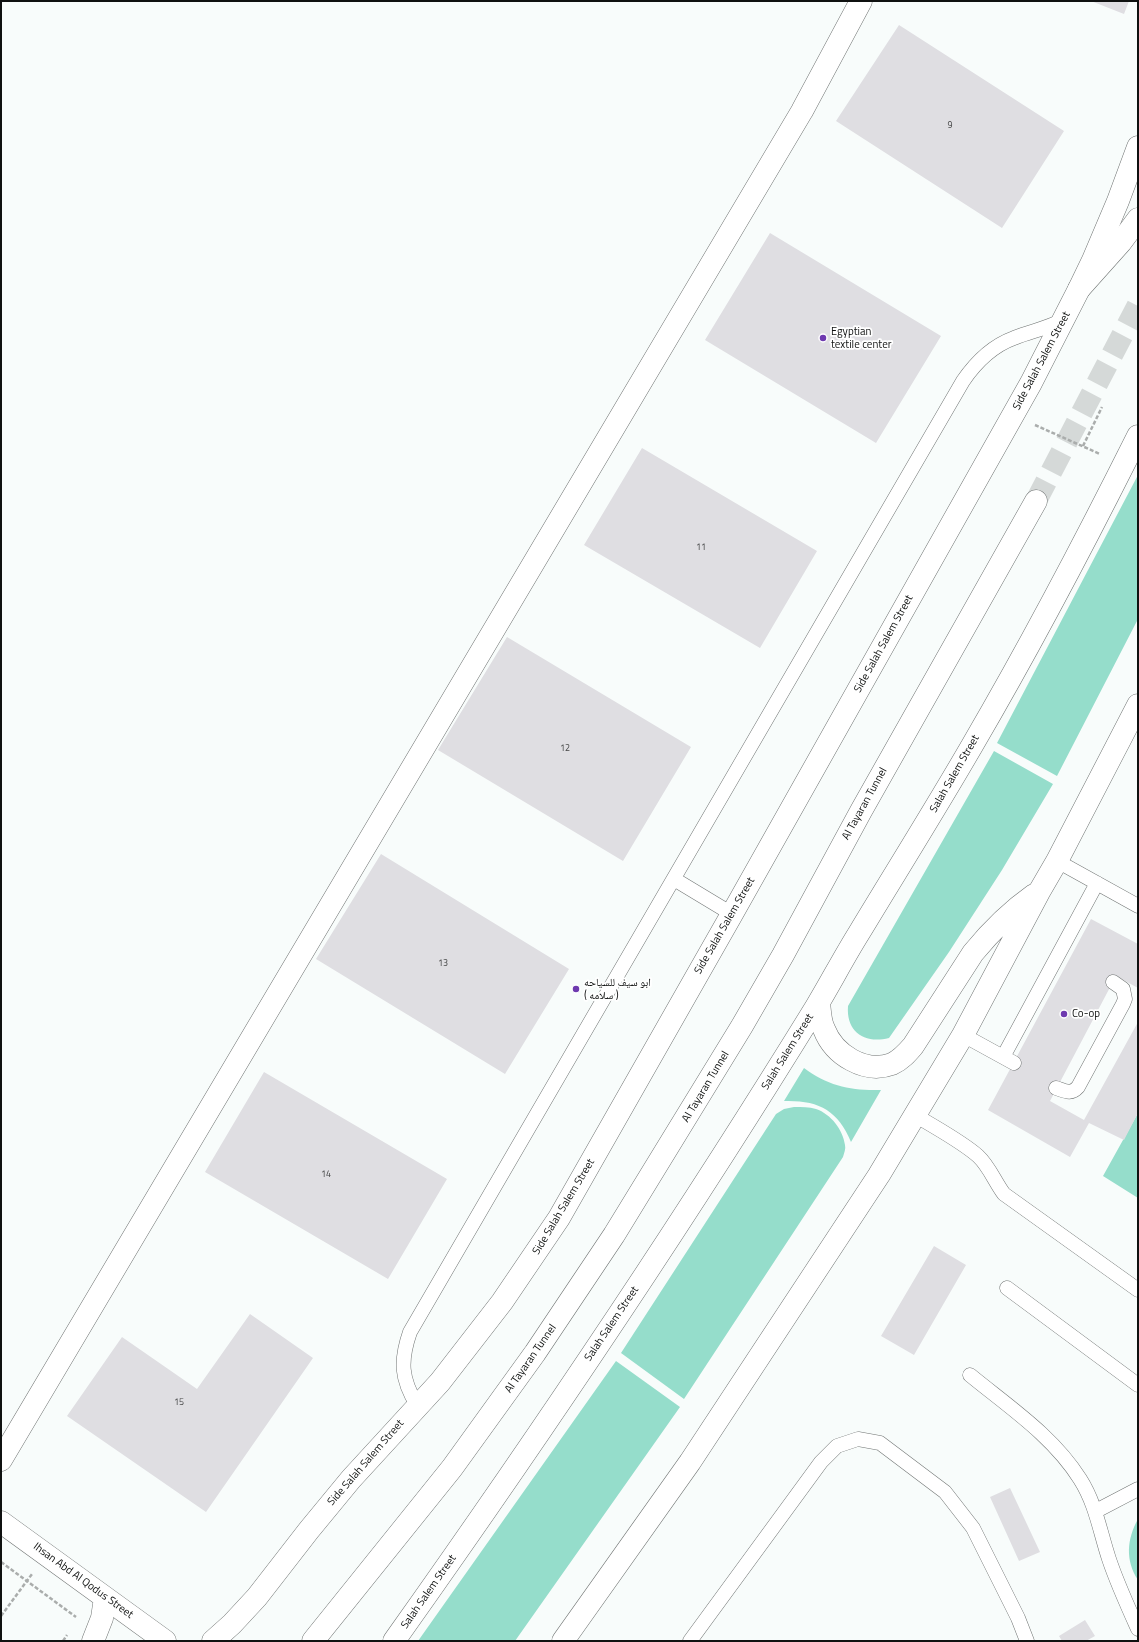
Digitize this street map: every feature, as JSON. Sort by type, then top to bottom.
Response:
[{"type":"main road","points":[[1,1460],[802,111],[861,1]]},
{"type":"main road","name":"Side Salah Salem Street","points":[[213,1641],[232,1624],[257,1597],[330,1504],[440,1382],[502,1302],[541,1246],[576,1189],[1013,415],[1080,289],[1138,146]]},
{"type":"main road","points":[[1080,289],[1121,242],[1138,219]]},
{"type":"main road","name":"Salah Salem Street","points":[[394,1641],[522,1458],[626,1305],[819,1002],[857,936],[936,808],[1011,678],[1138,436]]},
{"type":"main road","name":"Al Tayaran Tunnel","points":[[314,1639],[369,1574],[457,1462],[535,1353],[614,1235],[742,1026],[861,811],[1036,501]]},
{"type":"main road","points":[[563,1641],[690,1462],[879,1175],[963,1035],[1057,861],[1138,706]]},
{"type":"main road","points":[[819,1002],[820,1016],[824,1030],[831,1042],[841,1053],[853,1061],[866,1066],[880,1067],[893,1064],[904,1056],[912,1046],[973,953],[984,939],[1010,913],[1039,892]]},
{"type":"main road","name":"Ihsan Abd Al Qodus Street","points":[[1,1522],[165,1641]]},
{"type":"main road","points":[[93,1641],[102,1618],[105,1598]]},
{"type":"lane","points":[[417,1406],[409,1392],[404,1377],[403,1362],[405,1347],[410,1332],[963,381],[980,360],[1001,343],[1040,331],[1064,320]]},
{"type":"lane","points":[[1057,861],[1138,906]]},
{"type":"lane","points":[[674,879],[732,914]]},
{"type":"lane","points":[[963,1035],[1008,1060],[1065,954],[1097,883]]},
{"type":"lane","points":[[1056,1088],[1070,1092],[1078,1087],[1119,1011],[1125,999],[1125,994],[1123,989],[1113,982]]},
{"type":"lane","points":[[915,1115],[977,1156],[990,1171],[1004,1194],[1138,1290]]},
{"type":"lane","points":[[1008,1288],[1138,1386]]},
{"type":"lane","points":[[970,1376],[1046,1437],[1081,1480],[1096,1511],[1109,1560],[1138,1630]]},
{"type":"lane","points":[[690,1641],[821,1462],[837,1446],[858,1439],[880,1443],[945,1492],[958,1507],[973,1528],[1018,1618],[1027,1641]]},
{"type":"lane","points":[[1096,1511],[1138,1489]]},
{"type":"path","points":[[1083,446],[1102,407]]},
{"type":"path","points":[[1013,415],[1083,446],[1123,466]]},
{"type":"path","points":[[1,1616],[47,1555]]},
{"type":"path","points":[[1,1562],[79,1619]]},
{"type":"green space","points":[[1138,475],[1138,619],[1057,776],[997,743]]},
{"type":"green space","points":[[994,751],[1053,784],[1002,870],[949,952],[889,1038],[872,1039],[858,1034],[850,1023],[848,1006]]},
{"type":"green space","points":[[804,1068],[822,1079],[841,1086],[860,1090],[881,1090],[851,1142],[840,1122],[825,1109],[807,1102],[784,1101]]},
{"type":"green space","points":[[808,1107],[816,1109],[827,1115],[835,1123],[844,1139],[845,1148],[843,1157],[684,1399],[621,1353],[776,1114],[784,1109]]},
{"type":"green space","points":[[1138,1113],[1138,1198],[1103,1176]]},
{"type":"green space","points":[[616,1361],[680,1407],[515,1641],[418,1641]]},
{"type":"green space","points":[[1138,1519],[1138,1580],[1131,1565],[1129,1550],[1134,1527]]},
{"type":"building","points":[[1091,1],[1129,1],[1124,14]]},
{"type":"building","points":[[899,25],[1064,131],[1002,228],[836,121]]},
{"type":"building","name":"Egyptian textile center","points":[[770,233],[941,336],[876,443],[705,340]]},
{"type":"building","points":[[642,448],[817,551],[760,648],[584,545]]},
{"type":"building","points":[[507,637],[691,747],[623,861],[438,750]]},
{"type":"building","points":[[381,854],[569,969],[505,1074],[316,959]]},
{"type":"building","points":[[1091,919],[1138,944],[1138,988],[1116,976],[1050,1101],[1084,1120],[1138,1022],[1138,1113],[1124,1140],[1089,1123],[1070,1157],[988,1110]]},
{"type":"building","points":[[264,1072],[447,1179],[388,1279],[205,1172]]},
{"type":"building","points":[[934,1246],[966,1265],[914,1355],[881,1336]]},
{"type":"building","points":[[250,1314],[313,1358],[206,1512],[67,1416],[122,1337],[197,1389]]},
{"type":"building","points":[[1010,1488],[1040,1552],[1019,1561],[990,1497]]},
{"type":"building","points":[[1085,1620],[1095,1636],[1086,1641],[1062,1641],[1059,1636]]},
{"type":"tunnel","points":[[1036,501],[1138,305]]},
{"type":"place","name":"Egyptian textile center","points":[[823,338]]},
{"type":"place","name":"ابو سيف للسياحه ( سلامه )","points":[[576,989]]},
{"type":"place","name":"Co-op","points":[[1064,1014]]}]
